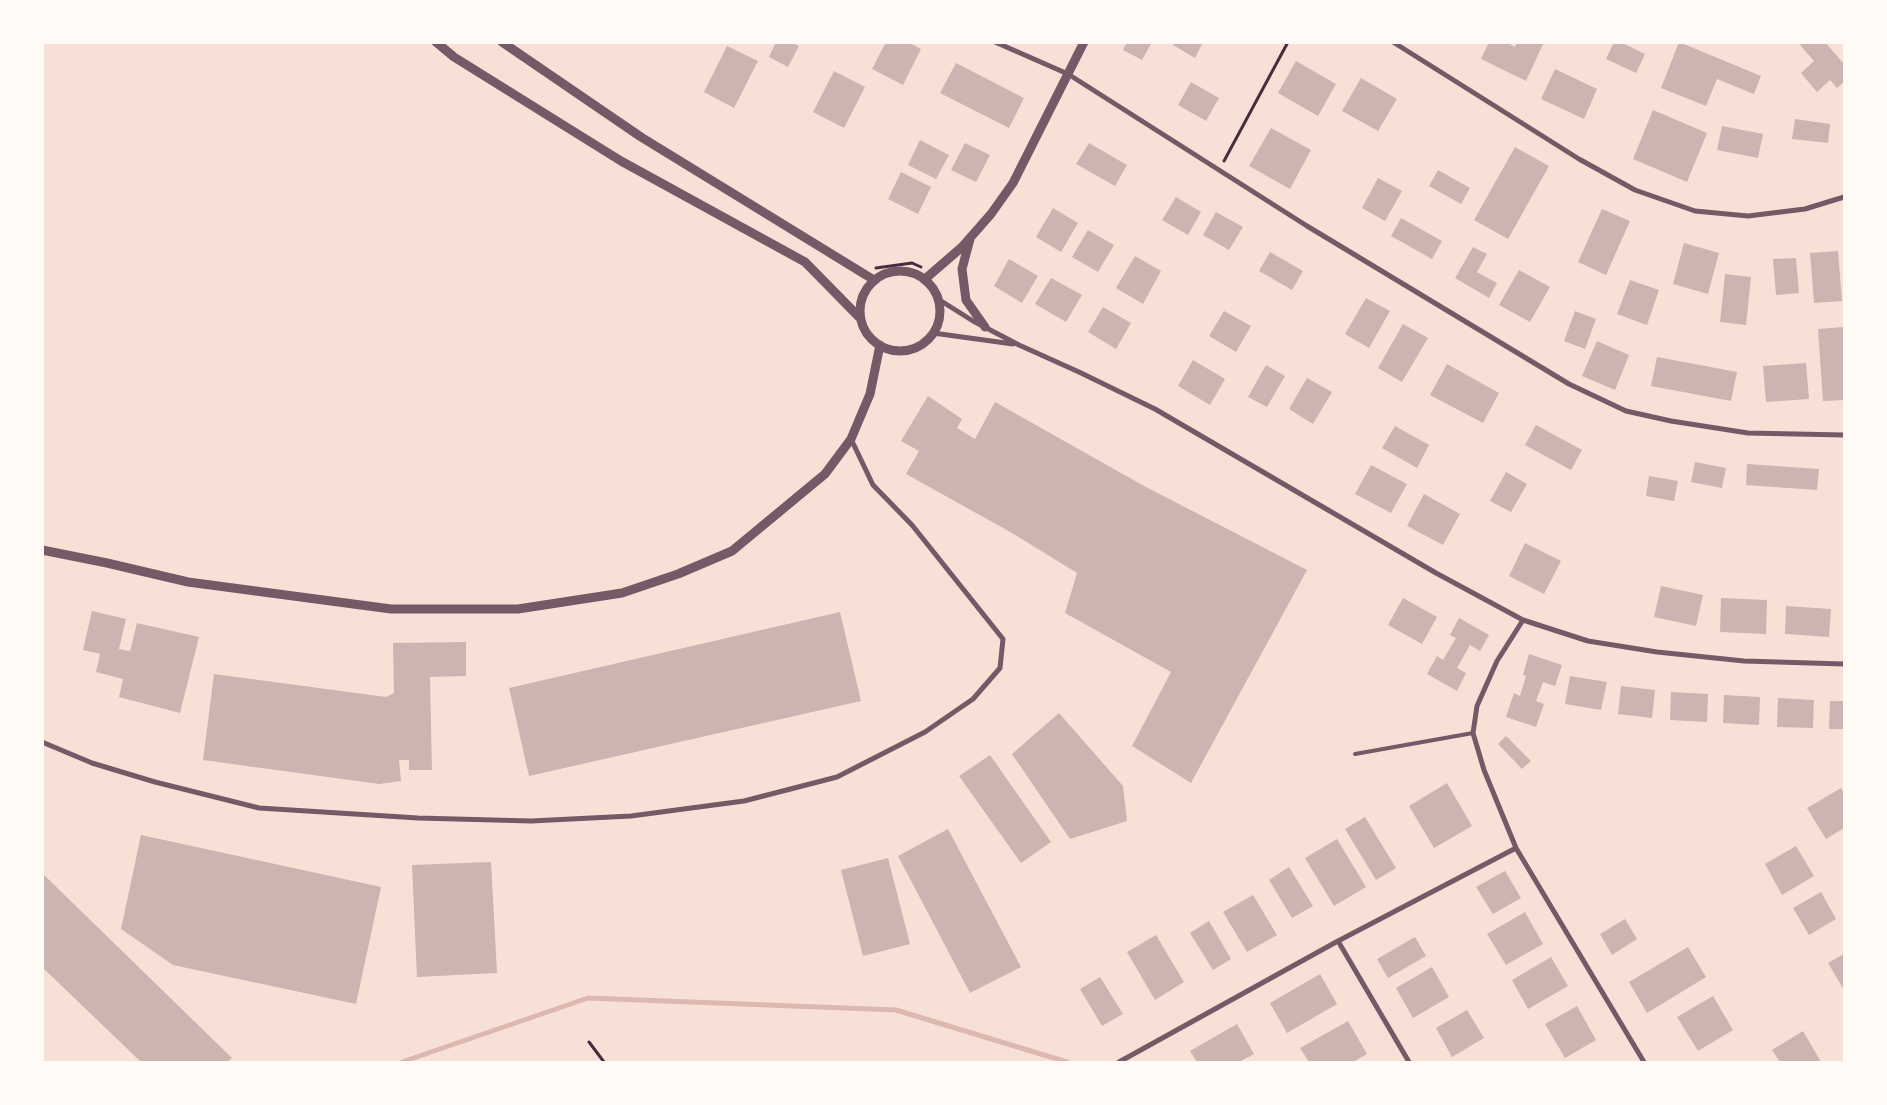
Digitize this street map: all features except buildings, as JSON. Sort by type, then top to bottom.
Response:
[{"type":"street","points":[[436,42],[454,57],[621,161],[805,262],[861,319],[868,334],[880,345],[891,350],[903,351],[920,345],[933,333],[938,323],[940,311],[938,299],[933,288],[925,279],[913,273],[900,270],[886,273],[874,280],[867,288],[860,308],[861,319]]},
{"type":"street","points":[[502,42],[641,137],[874,280]]},
{"type":"street","points":[[995,42],[1068,74],[1218,171],[1569,384],[1626,411],[1671,421],[1748,433],[1844,434]]},
{"type":"street","points":[[925,279],[962,247],[991,214],[1013,183],[1084,42]]},
{"type":"street","points":[[1393,42],[1587,163],[1635,190],[1695,210],[1748,216],[1805,208],[1844,197]]},
{"type":"street","points":[[970,238],[962,269],[966,300],[984,327]]},
{"type":"street","points":[[938,299],[984,327],[1019,345],[1080,372],[1155,409],[1428,568],[1523,620],[1588,641],[1657,652],[1744,661],[1844,664]]},
{"type":"street","points":[[933,333],[1019,345]]},
{"type":"street","points":[[42,550],[188,582],[391,609],[518,609],[622,593],[678,574],[732,552],[825,474],[851,439],[870,394],[880,345]]},
{"type":"street","points":[[42,742],[92,763],[155,782],[259,808],[418,818],[531,821],[632,816],[744,801],[837,777],[925,732],[973,699],[1000,668],[1002,639],[912,525],[873,485],[851,439]]},
{"type":"street","points":[[1523,620],[1497,661],[1477,706],[1473,733],[1484,770],[1516,848],[1644,1062]]},
{"type":"street","points":[[1119,1062],[1338,941],[1516,848]]},
{"type":"street","points":[[1338,941],[1409,1062]]},
{"type":"lane","points":[[1355,754],[1473,733]]},
{"type":"path","points":[[1218,171],[1288,42]]},
{"type":"path","points":[[589,1042],[604,1062]]},
{"type":"waterway","points":[[402,1062],[588,998],[896,1010],[1067,1062]]}]
